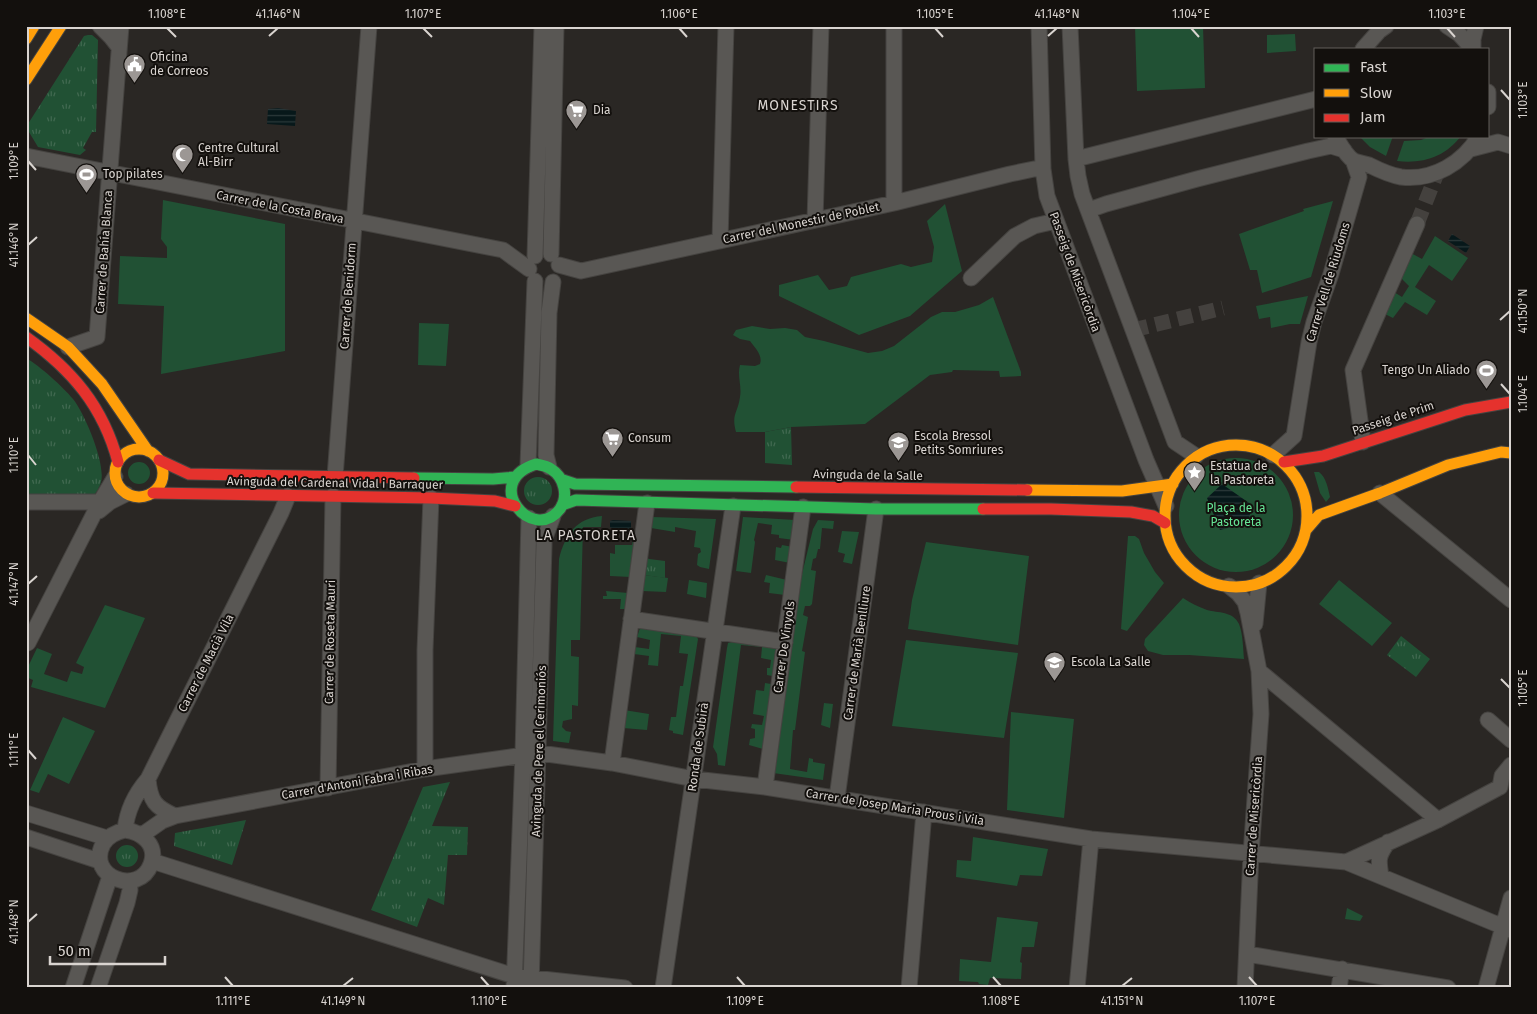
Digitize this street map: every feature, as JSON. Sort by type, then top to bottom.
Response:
[{"type":"street","points":[[26,39],[34,26]]},
{"type":"street","points":[[26,80],[61,26]]},
{"type":"street","points":[[100,26],[118,46]]},
{"type":"street","name":"Carrer de Bahía Blanca","points":[[68,347],[97,337],[121,26]]},
{"type":"street","name":"Carrer de Benidorm","points":[[335,477],[369,26]]},
{"type":"street","points":[[528,466],[542,26]]},
{"type":"street","points":[[549,466],[546,455],[548,313],[552,282],[559,274],[555,260],[556,26]]},
{"type":"street","points":[[720,241],[726,26]]},
{"type":"street","points":[[815,220],[821,26]]},
{"type":"street","points":[[894,26],[894,203]]},
{"type":"street","name":"Passeig de Misericòrdia","points":[[1039,26],[1043,169],[1047,196],[1142,451],[1166,506]]},
{"type":"street","points":[[1070,26],[1078,176],[1175,442],[1196,456]]},
{"type":"street","points":[[1364,48],[1386,26]]},
{"type":"street","points":[[1473,48],[1476,26]]},
{"type":"street","points":[[1455,27],[1472,48]]},
{"type":"street","points":[[1076,159],[1314,100]]},
{"type":"street","points":[[1490,132],[1504,144]]},
{"type":"street","points":[[1336,138],[1349,155]]},
{"type":"street","points":[[1089,210],[1197,179],[1308,150],[1332,146],[1389,174],[1413,177],[1450,167],[1461,159],[1478,138]]},
{"type":"street","points":[[1470,149],[1504,144]]},
{"type":"street","name":"Carrer Vell de Riudoms","points":[[1278,458],[1294,436],[1310,335],[1331,274],[1359,177],[1349,155]]},
{"type":"street","name":"Carrer de la Costa Brava","points":[[26,156],[503,250],[533,269]]},
{"type":"street","name":"Carrer del Monestir de Poblet","points":[[555,260],[581,271],[894,203],[1010,174],[1043,169]]},
{"type":"street","points":[[970,278],[1015,236],[1034,226],[1056,221]]},
{"type":"street","points":[[1363,442],[1353,370],[1417,224]]},
{"type":"street","points":[[533,269],[540,254],[555,260]]},
{"type":"street","points":[[533,269],[544,284],[552,282]]},
{"type":"street","points":[[26,318],[68,347],[102,384],[148,451],[159,460],[163,473],[162,482],[153,493],[137,497],[126,494],[118,484],[110,432],[83,389],[53,356],[26,337]]},
{"type":"street","name":"Passeig de Prim","points":[[1278,458],[1323,456],[1465,410],[1511,402]]},
{"type":"street","points":[[1250,446],[1278,458],[1301,485],[1308,515],[1306,530],[1294,557],[1272,577],[1259,583],[1229,586],[1201,578],[1179,559],[1170,542],[1165,523],[1166,506],[1173,484],[1182,470],[1196,456],[1217,447],[1250,446]]},
{"type":"street","points":[[28,643],[124,455],[131,450],[148,451]]},
{"type":"street","points":[[1306,530],[1319,515],[1380,494],[1448,465],[1501,452],[1511,453]]},
{"type":"street","name":"Avinguda del Cardenal Vidal i Barraquer","points":[[159,460],[189,474],[493,479],[515,476]]},
{"type":"street","points":[[558,511],[565,488],[563,480],[555,470],[549,466],[536,464],[528,466],[515,476],[511,491],[515,506],[529,518],[543,520],[558,511],[576,500],[733,506],[1131,512],[1153,516],[1165,523]]},
{"type":"street","name":"Avinguda de la Salle","points":[[563,480],[575,484],[1122,491],[1173,484]]},
{"type":"street","name":"Avinguda del Cardenal Vidal i Barraquer","points":[[153,493],[431,498],[495,501],[515,506]]},
{"type":"street","points":[[91,520],[110,502],[126,494]]},
{"type":"street","points":[[1380,494],[1511,600]]},
{"type":"street","name":"Carrer de Macià Vila","points":[[125,830],[130,806],[148,778],[288,496]]},
{"type":"street","name":"Carrer de Roseta Mauri","points":[[328,788],[333,496]]},
{"type":"street","points":[[425,770],[425,650],[431,498]]},
{"type":"street","points":[[26,502],[100,502]]},
{"type":"street","points":[[612,763],[647,503]]},
{"type":"street","name":"Ronda de Subirà","points":[[663,988],[733,506]]},
{"type":"street","name":"Carrer De Vinyols","points":[[765,787],[803,507]]},
{"type":"street","name":"Carrer de Marià Benlliure","points":[[837,798],[876,509]]},
{"type":"street","name":"Avinguda de Pere el Cerimoniós","points":[[531,983],[544,540],[558,511]]},
{"type":"street","name":"Avinguda de Pere el Cerimoniós","points":[[514,982],[523,754],[529,518]]},
{"type":"street","name":"Carrer de Misericòrdia","points":[[1253,646],[1259,583]]},
{"type":"street","name":"Carrer de Misericòrdia","points":[[1229,586],[1245,602],[1259,670],[1261,714],[1251,854],[1245,988]]},
{"type":"street","points":[[631,619],[785,642]]},
{"type":"street","points":[[1259,670],[1438,820]]},
{"type":"street","points":[[524,709],[531,720],[531,744],[539,753]]},
{"type":"street","points":[[1488,720],[1511,740]]},
{"type":"street","name":"Carrer d'Antoni Fabra i Ribas","points":[[142,835],[162,821],[175,816],[425,770],[539,753]]},
{"type":"street","name":"Carrer de Josep Maria Prous i Vila","points":[[539,753],[612,763],[694,779],[765,787],[1091,839],[1346,862]]},
{"type":"street","points":[[1346,862],[1505,791],[1502,776],[1511,765]]},
{"type":"street","points":[[148,778],[149,794],[153,801],[162,810],[175,816]]},
{"type":"street","points":[[909,988],[924,812]]},
{"type":"street","points":[[26,813],[107,838]]},
{"type":"street","points":[[125,830],[135,831],[142,835],[152,849],[152,861],[144,876],[136,880],[120,881],[110,876],[102,868],[99,861],[102,846],[107,838],[116,832],[125,830]]},
{"type":"street","points":[[26,837],[99,861]]},
{"type":"street","points":[[1076,988],[1091,839]]},
{"type":"street","points":[[1381,876],[1378,862],[1380,854],[1388,842]]},
{"type":"street","points":[[152,861],[514,982],[625,988]]},
{"type":"street","points":[[1346,862],[1507,929]]},
{"type":"street","points":[[73,988],[110,876]]},
{"type":"street","points":[[98,988],[127,903],[130,890],[129,881]]},
{"type":"street","points":[[1486,988],[1507,929],[1511,898]]},
{"type":"street","points":[[1247,954],[1448,988]]},
{"type":"street","points":[[1339,988],[1342,969]]},
{"type":"green space","points":[[1135,26],[1203,26],[1205,88],[1137,91]]},
{"type":"green space","points":[[1295,34],[1296,51],[1267,53],[1267,35]]},
{"type":"green space","points":[[92,35],[98,40],[96,132],[92,132],[83,148],[86,150],[80,155],[38,147],[26,127],[84,36]]},
{"type":"green space","points":[[1361,138],[1392,138],[1386,156],[1370,147]]},
{"type":"green space","points":[[1426,138],[1459,138],[1448,149],[1433,158],[1407,162],[1397,161],[1404,141]]},
{"type":"green space","points":[[163,200],[285,224],[285,351],[161,374],[164,306],[118,304],[120,256],[167,258],[167,247],[161,239]]},
{"type":"green space","points":[[1333,201],[1311,277],[1262,293],[1257,270],[1250,270],[1239,234],[1304,211],[1303,209]]},
{"type":"green space","points":[[945,204],[962,271],[910,316],[859,335],[779,296],[779,285],[818,275],[829,290],[847,286],[851,277],[901,264],[911,267],[932,262],[934,247],[927,221]]},
{"type":"green space","points":[[1435,236],[1468,258],[1452,281],[1429,265],[1415,287],[1436,301],[1427,315],[1405,302],[1393,318],[1383,313],[1394,292],[1402,297],[1409,286],[1400,277],[1411,253],[1422,259]]},
{"type":"green space","points":[[1308,296],[1300,324],[1271,328],[1270,317],[1259,319],[1256,306]]},
{"type":"green space","points":[[993,297],[1021,376],[1000,377],[999,371],[953,370],[952,372],[930,375],[865,424],[791,427],[765,432],[736,432],[734,421],[740,393],[740,365],[755,366],[760,364],[761,361],[758,352],[750,341],[733,335],[736,330],[752,326],[797,330],[805,337],[868,353],[882,351],[894,346],[931,317],[942,312],[955,312],[979,305]]},
{"type":"green space","points":[[419,323],[449,324],[446,366],[418,365]]},
{"type":"green space","points":[[26,358],[44,371],[73,399],[83,416],[98,452],[102,474],[99,488],[94,496],[26,498]]},
{"type":"green space","points":[[791,427],[792,465],[765,463],[765,432]]},
{"type":"green space","name":"Plaça de la Pastoreta","points":[[1236,458],[1258,462],[1277,474],[1289,493],[1293,515],[1289,537],[1277,556],[1258,568],[1236,572],[1214,568],[1195,556],[1183,537],[1179,515],[1183,493],[1195,474],[1214,462]]},
{"type":"green space","points":[[139,462],[147,465],[150,473],[147,481],[139,484],[131,481],[128,473],[131,465]]},
{"type":"green space","points":[[1314,472],[1319,472],[1326,483],[1330,497],[1326,502],[1320,493]]},
{"type":"green space","points":[[538,477],[548,481],[552,491],[548,501],[538,505],[528,501],[524,491],[528,481]]},
{"type":"green space","points":[[602,516],[601,527],[583,527],[580,640],[571,640],[571,656],[579,657],[578,706],[572,705],[572,719],[563,721],[562,727],[566,731],[571,732],[569,743],[553,741],[559,559],[568,535],[573,529],[585,520]]},
{"type":"green space","points":[[652,517],[716,519],[709,569],[697,565],[698,554],[701,552],[700,548],[694,547],[696,531],[675,527],[675,532],[651,528]]},
{"type":"green space","points":[[743,517],[795,520],[794,540],[779,538],[779,535],[771,534],[772,525],[758,523],[754,540],[751,573],[736,571]]},
{"type":"green space","points":[[818,520],[834,521],[833,529],[822,528],[820,549],[818,549],[816,558],[813,559],[811,570],[816,571],[812,604],[805,606],[803,615],[808,617],[802,651],[805,652],[795,730],[793,730],[790,769],[807,772],[809,758],[813,759],[813,762],[825,764],[823,780],[773,773],[799,586],[813,529]]},
{"type":"green space","points":[[842,531],[859,532],[852,564],[843,562],[845,554],[838,552]]},
{"type":"green space","points":[[634,534],[636,535],[631,577],[610,576],[610,553],[615,554],[615,545],[632,545]]},
{"type":"green space","points":[[1128,536],[1135,536],[1139,539],[1144,553],[1164,583],[1127,631],[1121,629]]},
{"type":"green space","points":[[926,542],[1029,556],[1018,645],[908,629],[912,600]]},
{"type":"green space","points":[[782,545],[793,547],[790,563],[775,560],[776,547],[781,548]]},
{"type":"green space","points":[[646,557],[665,561],[665,578],[644,575]]},
{"type":"green space","points":[[644,575],[668,578],[666,592],[642,591]]},
{"type":"green space","points":[[766,575],[787,580],[785,595],[769,593],[770,583],[764,582]]},
{"type":"green space","points":[[689,580],[707,583],[706,598],[687,594]]},
{"type":"green space","points":[[1339,580],[1392,623],[1372,646],[1319,604]]},
{"type":"green space","points":[[606,591],[628,593],[626,609],[620,609],[621,599],[603,599],[603,596],[607,596]]},
{"type":"green space","points":[[1183,598],[1201,608],[1225,613],[1236,620],[1239,624],[1243,641],[1244,659],[1163,655],[1148,651],[1144,645],[1145,639]]},
{"type":"green space","points":[[105,605],[145,618],[105,708],[31,687],[33,680],[26,677],[26,671],[37,648],[52,654],[44,674],[67,682],[71,671],[82,674],[84,667],[76,663]]},
{"type":"green space","points":[[640,628],[696,636],[698,639],[683,735],[669,730],[671,717],[676,717],[680,686],[683,686],[688,654],[679,653],[681,636],[661,634],[658,666],[648,665],[649,656],[634,654],[635,647],[649,649],[650,640],[637,637]]},
{"type":"green space","points":[[1401,636],[1430,659],[1416,677],[1387,655]]},
{"type":"green space","points":[[906,640],[1018,653],[1004,738],[892,726]]},
{"type":"green space","points":[[737,641],[773,646],[777,649],[763,749],[749,745],[750,739],[755,738],[755,729],[751,728],[752,724],[762,725],[764,716],[753,714],[756,690],[764,691],[765,683],[771,684],[772,676],[767,675],[767,668],[770,668],[771,660],[761,658],[762,647],[741,645],[725,766],[718,765],[717,754],[713,747],[728,643]]},
{"type":"green space","points":[[824,703],[833,704],[830,728],[821,725]]},
{"type":"green space","points":[[624,710],[649,714],[647,730],[623,728]]},
{"type":"green space","points":[[1011,712],[1074,719],[1064,818],[1007,810]]},
{"type":"green space","points":[[63,717],[95,731],[69,784],[48,774],[39,793],[30,790]]},
{"type":"green space","points":[[450,782],[432,826],[468,827],[467,855],[448,855],[444,905],[428,898],[417,927],[371,910],[423,787]]},
{"type":"green space","points":[[246,820],[232,865],[174,846],[175,833]]},
{"type":"green space","points":[[973,837],[1048,849],[1042,876],[1020,875],[1017,886],[956,877],[957,860],[971,861]]},
{"type":"green space","points":[[127,845],[135,848],[138,856],[135,864],[127,867],[119,864],[116,856],[119,848]]},
{"type":"green space","points":[[1347,908],[1363,916],[1360,921],[1345,919]]},
{"type":"green space","points":[[997,917],[1038,922],[1034,947],[1022,947],[1020,962],[1022,963],[1021,979],[990,978],[988,985],[979,984],[978,982],[959,981],[960,959],[991,962]]},
{"type":"shaded area","points":[[278,108],[296,111],[295,126],[267,124],[268,109]]},
{"type":"shaded area","points":[[1452,234],[1470,246],[1466,253],[1448,241]]},
{"type":"shaded area","points":[[1222,484],[1252,505],[1248,523],[1220,530],[1207,498]]},
{"type":"shaded area","points":[[610,521],[631,521],[631,530],[613,529],[610,527]]},
{"type":"tunnel","points":[[1417,224],[1437,173]]},
{"type":"tunnel","points":[[1133,330],[1223,308]]},
{"type":"traffic: fast","points":[[536,464],[548,467],[555,472],[562,482],[565,493],[560,509],[549,518],[537,520],[526,515],[517,507],[512,496],[512,484],[520,473],[536,464]]},
{"type":"traffic: fast","points":[[414,478],[493,479],[515,477]]},
{"type":"traffic: fast","points":[[563,480],[575,484],[796,487]]},
{"type":"traffic: fast","points":[[562,505],[576,500],[876,509],[983,509]]},
{"type":"traffic: slow","points":[[26,39],[34,26]]},
{"type":"traffic: slow","points":[[26,80],[61,26]]},
{"type":"traffic: slow","points":[[26,318],[68,347],[102,384],[148,451]]},
{"type":"traffic: slow","points":[[1236,445],[1250,446],[1263,450],[1286,466],[1302,489],[1306,502],[1307,516],[1306,530],[1302,543],[1286,566],[1263,582],[1250,586],[1236,587],[1222,586],[1209,582],[1186,566],[1170,543],[1166,530],[1165,516],[1166,502],[1170,489],[1186,466],[1209,450],[1222,446],[1236,445]]},
{"type":"traffic: slow","points":[[139,449],[148,451],[156,456],[161,464],[163,473],[161,482],[156,490],[148,495],[139,497],[130,495],[122,490],[117,482],[115,473],[117,464],[122,456],[130,451],[139,449]]},
{"type":"traffic: slow","points":[[1306,530],[1319,515],[1380,493],[1448,465],[1501,452],[1511,453]]},
{"type":"traffic: slow","points":[[1027,490],[1122,491],[1173,484]]},
{"type":"traffic: jam","points":[[26,337],[58,363],[84,391],[104,423],[118,462]]},
{"type":"traffic: jam","points":[[1284,462],[1323,456],[1465,410],[1511,402]]},
{"type":"traffic: jam","points":[[159,460],[189,474],[414,478]]},
{"type":"traffic: jam","points":[[796,487],[1027,490]]},
{"type":"traffic: jam","points":[[153,493],[431,498],[495,501],[515,506]]},
{"type":"traffic: jam","points":[[983,509],[1131,512],[1153,516],[1165,523]]},
{"type":"place","name":"Oficina de Correos","points":[[134,83]]},
{"type":"place","name":"Dia","points":[[577,129]]},
{"type":"place","name":"Centre Cultural Al-Birr","points":[[182,174]]},
{"type":"place","name":"Top pilates","points":[[87,193]]},
{"type":"place","name":"Tengo Un Aliado","points":[[1486,389]]},
{"type":"place","name":"Consum","points":[[612,457]]},
{"type":"place","name":"Escola Bressol Petits Somriures","points":[[898,462]]},
{"type":"place","name":"Estatua de la Pastoreta","points":[[1194,492]]},
{"type":"place","name":"Escola La Salle","points":[[1055,681]]},
{"type":"district","name":"MONESTIRS","points":[[798,105]]},
{"type":"district","name":"LA PASTORETA","points":[[586,535]]}]
